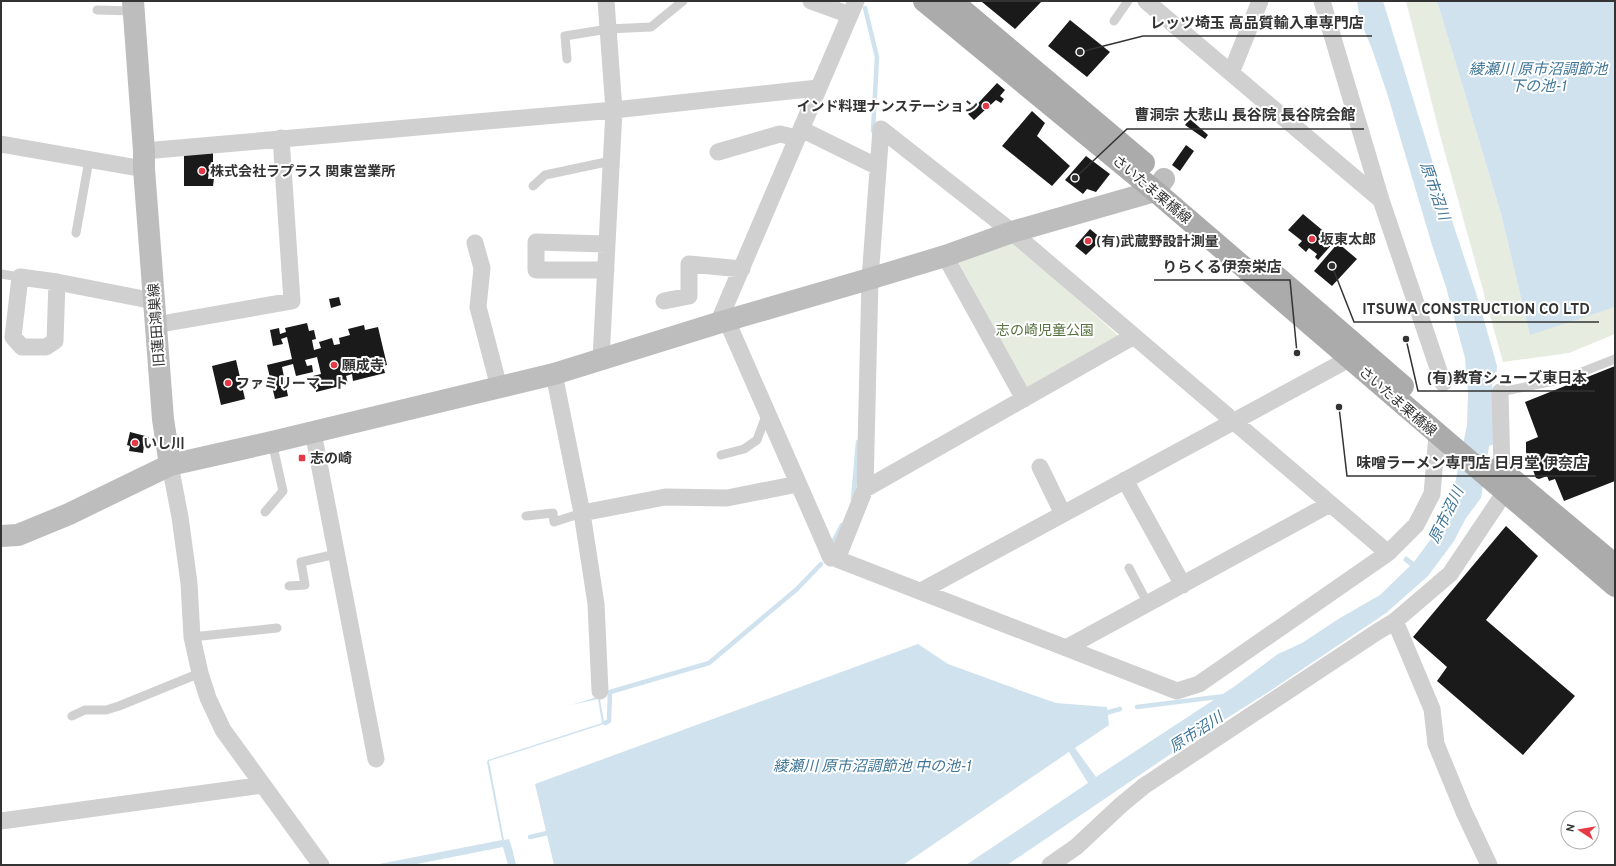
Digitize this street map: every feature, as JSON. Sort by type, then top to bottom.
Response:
[{"type":"main road","name":"さいたま栗橋線","points":[[924,1],[1159,185]]},
{"type":"main road","name":"さいたま栗橋線","points":[[952,1],[1159,185],[1356,355],[1446,436],[1493,469]]},
{"type":"main road","points":[[1493,469],[1505,492],[1615,586]]},
{"type":"main road","points":[[1493,469],[1615,565]]},
{"type":"street","points":[[601,359],[614,110],[606,1]]},
{"type":"street","points":[[811,1],[853,8],[742,269],[723,322],[767,413],[831,558]]},
{"type":"street","points":[[1231,73],[1260,1]]},
{"type":"street","points":[[1322,1],[1381,200],[1443,383]]},
{"type":"street","points":[[1154,4],[1231,73],[1381,200]]},
{"type":"street","name":"旧蓮田鴻巣線","points":[[134,6],[155,325],[163,419],[170,465]]},
{"type":"street","points":[[1,144],[89,160],[144,160],[281,138],[614,110],[818,88]]},
{"type":"street","points":[[1388,553],[1012,232],[881,129],[874,165],[867,280],[865,489],[837,559],[1177,692],[1199,684],[1388,553],[1416,525],[1432,494],[1446,436]]},
{"type":"street","points":[[718,152],[780,134],[799,134],[874,165]]},
{"type":"street","points":[[155,325],[292,301],[281,138]]},
{"type":"street","points":[[1,536],[18,535],[69,514],[170,465],[554,374],[945,256],[1012,232],[1159,185]]},
{"type":"street","points":[[606,270],[536,270],[536,242],[607,244]]},
{"type":"street","points":[[475,244],[482,268],[478,307],[499,387]]},
{"type":"street","points":[[945,256],[1024,399]]},
{"type":"street","points":[[664,301],[689,296],[689,264],[742,269]]},
{"type":"street","points":[[57,282],[55,341],[46,347],[22,347],[14,337],[20,277],[57,282],[154,301]]},
{"type":"street","points":[[865,489],[1134,336]]},
{"type":"street","points":[[921,591],[1356,355]]},
{"type":"street","points":[[554,374],[582,513],[596,604],[600,691]]},
{"type":"street","points":[[1493,469],[1500,392]]},
{"type":"street","points":[[313,432],[376,759]]},
{"type":"street","points":[[170,465],[180,516],[189,583],[192,637],[200,674],[208,698],[223,730],[321,865]]},
{"type":"street","points":[[1040,467],[1063,514]]},
{"type":"street","points":[[1125,480],[1183,585]]},
{"type":"street","points":[[582,513],[665,497],[727,498],[798,484]]},
{"type":"street","points":[[1050,865],[1076,847],[1121,805],[1144,786],[1377,632],[1396,621],[1450,574],[1505,492]]},
{"type":"street","points":[[1066,648],[1330,504]]},
{"type":"street","points":[[1396,621],[1432,709],[1436,744],[1464,812],[1489,865]]},
{"type":"street","points":[[1,821],[264,785]]},
{"type":"lane","points":[[567,59],[565,36],[608,29],[651,27],[684,1]]},
{"type":"lane","points":[[1114,21],[1128,1]]},
{"type":"lane","points":[[97,10],[134,6]]},
{"type":"lane","points":[[76,233],[89,160]]},
{"type":"lane","points":[[533,186],[545,175],[612,161]]},
{"type":"lane","points":[[1,274],[20,277]]},
{"type":"lane","points":[[1500,392],[1564,379],[1615,359]]},
{"type":"lane","points":[[721,455],[744,449],[757,440],[767,413]]},
{"type":"lane","points":[[265,512],[283,491],[272,442]]},
{"type":"lane","points":[[526,516],[553,513],[554,522],[582,513]]},
{"type":"lane","points":[[289,586],[305,585],[301,562],[336,554]]},
{"type":"lane","points":[[1129,568],[1148,604]]},
{"type":"lane","points":[[192,637],[277,628]]},
{"type":"lane","points":[[72,716],[85,710],[106,710],[119,706],[200,674]]},
{"type":"green space","points":[[1406,1],[1437,1],[1501,214],[1530,334],[1615,307],[1615,334],[1569,353],[1503,362],[1440,135]]},
{"type":"green space","name":"志の崎児童公園","points":[[1011,240],[1121,338],[1028,391],[958,261]]},
{"type":"water","name":"綾瀬川 原市沼調節池 中の池-1","points":[[1357,1],[1383,1],[1432,160],[1478,299],[1497,366],[1496,381],[1492,385],[1494,444],[1489,446],[1481,498],[1466,518],[1454,541],[1428,576],[1386,613],[1270,691],[1184,745],[1007,865],[966,865],[1088,783],[1069,752],[903,865],[554,865],[535,784],[918,644],[948,664],[1056,703],[1107,707],[1109,725],[1075,748],[1096,777],[1235,686],[1278,654],[1302,643],[1340,618],[1380,595],[1410,566],[1403,560],[1406,556],[1414,562],[1436,532],[1452,498],[1467,425],[1468,394],[1465,358],[1446,287],[1387,93],[1360,20]]},
{"type":"water","name":"綾瀬川 原市沼調節池 下の池-1","points":[[1437,1],[1615,1],[1615,307],[1530,335],[1501,214]]},
{"type":"water","points":[[597,697],[600,699],[604,722],[609,720],[610,722],[489,761],[504,840],[509,839],[516,865],[508,865],[503,847],[412,865],[374,865],[502,840],[487,762],[488,760],[602,723],[598,699],[571,705]]},
{"type":"building","points":[[1042,1],[1015,29],[982,2]]},
{"type":"building","points":[[1070,20],[1110,52],[1087,77],[1048,46]]},
{"type":"building","points":[[997,83],[1005,90],[1000,96],[1004,99],[1001,103],[996,100],[974,120],[968,114]]},
{"type":"building","points":[[1032,111],[1045,123],[1037,136],[1070,166],[1052,186],[1002,146]]},
{"type":"building","points":[[1190,119],[1208,135],[1205,139],[1185,125]]},
{"type":"building","points":[[1186,145],[1194,151],[1180,171],[1172,165]]},
{"type":"building","points":[[213,153],[213,169],[209,171],[208,179],[214,178],[213,186],[184,186],[184,155]]},
{"type":"building","points":[[1086,156],[1110,174],[1096,192],[1087,189],[1083,194],[1065,180]]},
{"type":"building","points":[[1303,214],[1327,234],[1324,238],[1328,241],[1331,238],[1335,241],[1318,260],[1315,257],[1317,254],[1309,248],[1306,252],[1298,245],[1302,241],[1288,230]]},
{"type":"building","points":[[1090,229],[1102,239],[1086,255],[1075,246]]},
{"type":"building","points":[[1338,243],[1357,259],[1332,286],[1314,271]]},
{"type":"building","points":[[339,297],[341,305],[331,308],[329,299]]},
{"type":"building","points":[[307,323],[309,331],[314,330],[316,339],[312,340],[314,350],[321,348],[319,342],[332,338],[334,345],[340,344],[339,338],[350,335],[348,329],[364,325],[365,330],[378,327],[387,365],[383,366],[385,373],[353,381],[352,374],[346,376],[348,384],[316,392],[313,376],[321,374],[317,357],[305,360],[307,366],[312,365],[313,372],[296,376],[293,364],[282,367],[288,396],[275,399],[267,365],[292,359],[287,337],[281,339],[283,344],[273,346],[270,330],[279,328],[280,334],[286,332],[285,328]]},
{"type":"building","points":[[236,360],[245,399],[221,405],[212,366]]},
{"type":"building","points":[[1615,366],[1615,481],[1564,501],[1555,479],[1549,481],[1547,476],[1539,479],[1536,478],[1526,452],[1526,442],[1538,437],[1525,402]]},
{"type":"building","points":[[130,432],[149,437],[146,445],[144,445],[143,453],[129,451],[130,446],[127,445]]},
{"type":"building","points":[[1506,526],[1538,556],[1486,620],[1575,696],[1523,755],[1437,681],[1447,667],[1413,637]]},
{"type":"waterway","points":[[865,8],[877,57],[873,131]]},
{"type":"waterway","points":[[853,500],[858,442]]},
{"type":"waterway","points":[[832,544],[842,525]]},
{"type":"waterway","points":[[605,723],[609,721],[610,692],[709,663],[797,589],[821,564]]},
{"type":"waterway","points":[[1137,707],[1225,696]]},
{"type":"waterway","points":[[1102,714],[1120,709]]},
{"type":"waterway","points":[[530,837],[552,832]]},
{"type":"place","name":"レッツ埼玉 高品質輸入車専門店","points":[[1080,52]]},
{"type":"place","name":"インド料理ナンステーション","points":[[986,106]]},
{"type":"place","name":"株式会社ラプラス 関東営業所","points":[[202,171]]},
{"type":"place","name":"曹洞宗 大悲山 長谷院 長谷院会館","points":[[1075,178]]},
{"type":"place","name":"坂東太郎","points":[[1312,239]]},
{"type":"place","name":"(有)武蔵野設計測量","points":[[1088,241]]},
{"type":"place","name":"ITSUWA CONSTRUCTION CO LTD","points":[[1332,266]]},
{"type":"place","name":"(有)教育シューズ東日本","points":[[1406,339]]},
{"type":"place","name":"りらくる伊奈栄店","points":[[1297,353]]},
{"type":"place","name":"願成寺","points":[[334,365]]},
{"type":"place","name":"ファミリーマート","points":[[228,383]]},
{"type":"place","name":"味噌ラーメン専門店 日月堂 伊奈店","points":[[1339,407]]},
{"type":"place","name":"いし川","points":[[135,443]]},
{"type":"place","name":"志の崎","points":[[302,458]]},
{"type":"water label","name":"原市沼川","points":[[1435,191]]},
{"type":"water label","name":"原市沼川","points":[[1446,515]]},
{"type":"water label","name":"原市沼川","points":[[1196,732]]}]
